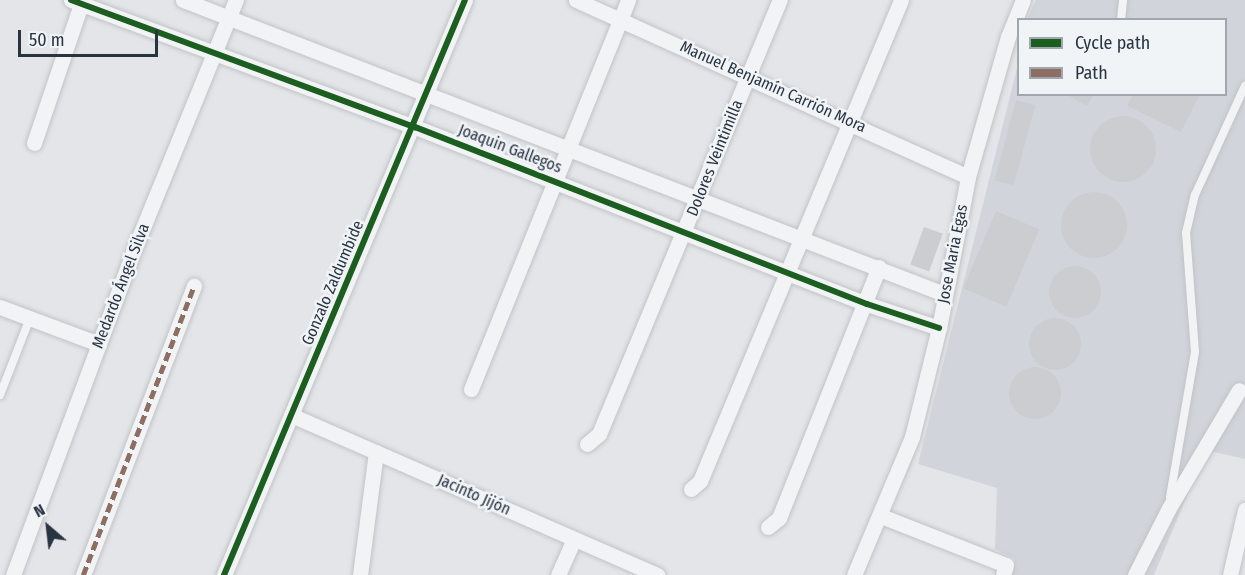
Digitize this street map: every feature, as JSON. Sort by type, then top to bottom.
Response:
[{"type":"street","points":[[183,0],[568,148],[697,201],[879,267],[944,294]]},
{"type":"street","name":"Medardo Ángel Silva","points":[[13,575],[99,344],[236,0]]},
{"type":"street","name":"Gonzalo Zaldumbide","points":[[224,575],[415,127],[465,0]]},
{"type":"street","name":"Manuel Benjamín Carrión Mora","points":[[576,0],[748,75],[968,177]]},
{"type":"street","points":[[471,389],[628,0]]},
{"type":"street","name":"Dolores Veintimilla","points":[[587,444],[599,434],[780,0]]},
{"type":"street","points":[[691,489],[700,481],[789,273],[901,0]]},
{"type":"street","name":"Jose Maria Egas","points":[[1018,18],[1023,0]]},
{"type":"street","points":[[34,142],[76,2]]},
{"type":"street","name":"Joaquin Gallegos","points":[[76,2],[213,55],[415,127],[867,304],[939,327]]},
{"type":"street","name":"Jose Maria Egas","points":[[854,575],[881,516],[912,437],[939,327],[968,177],[1017,23]]},
{"type":"street","points":[[768,527],[780,518],[867,304],[879,267]]},
{"type":"street","points":[[82,575],[194,286]]},
{"type":"street","points":[[0,307],[99,344]]},
{"type":"street","points":[[1135,575],[1169,508],[1239,390]]},
{"type":"street","name":"Jacinto Jijón","points":[[291,415],[658,575]]},
{"type":"street","points":[[360,575],[376,452]]},
{"type":"street","points":[[1230,575],[1245,510]]},
{"type":"street","points":[[881,516],[1005,570]]},
{"type":"street","points":[[558,575],[574,539]]},
{"type":"lane","points":[[1120,18],[1123,0]]},
{"type":"lane","points":[[1169,508],[1195,352],[1186,233],[1195,195],[1245,86]]},
{"type":"lane","points":[[0,395],[30,318]]},
{"type":"shaded area","points":[[1036,0],[1245,0],[1245,459],[1206,450],[1154,575],[1012,575],[1015,559],[995,549],[997,488],[918,464],[1017,68],[1017,96],[1227,96],[1227,18],[1027,18]]},
{"type":"building","points":[[1070,96],[1093,96],[1087,106]]},
{"type":"building","points":[[1132,96],[1199,96],[1181,132],[1127,106]]},
{"type":"building","points":[[1016,100],[1035,105],[1014,185],[995,180]]},
{"type":"building","points":[[1123,116],[1136,119],[1146,126],[1153,136],[1156,149],[1153,162],[1146,172],[1136,179],[1123,182],[1110,179],[1100,172],[1093,162],[1090,149],[1093,136],[1100,126],[1110,119]]},
{"type":"building","points":[[1094,192],[1107,195],[1117,202],[1124,212],[1127,225],[1124,238],[1117,248],[1107,255],[1094,258],[1081,255],[1071,248],[1064,238],[1061,225],[1064,212],[1071,202],[1081,195]]},
{"type":"building","points":[[996,211],[1039,229],[1006,307],[963,288]]},
{"type":"building","points":[[924,227],[943,234],[929,271],[910,265]]},
{"type":"building","points":[[1075,266],[1085,268],[1093,274],[1099,282],[1101,292],[1099,302],[1093,310],[1085,316],[1075,318],[1065,316],[1057,310],[1051,302],[1049,292],[1051,282],[1057,274],[1065,268]]},
{"type":"building","points":[[1055,318],[1065,320],[1073,326],[1079,334],[1081,344],[1079,354],[1073,362],[1065,368],[1055,370],[1045,368],[1037,362],[1031,354],[1029,344],[1031,334],[1037,326],[1045,320]]},
{"type":"building","points":[[1035,367],[1045,369],[1053,375],[1059,383],[1061,393],[1059,403],[1053,411],[1045,417],[1035,419],[1025,417],[1017,411],[1011,403],[1009,393],[1011,383],[1017,375],[1025,369]]},
{"type":"marked path","points":[[83,575],[194,286]]},
{"type":"cycle path","points":[[71,0],[415,127],[867,304],[939,328]]},
{"type":"cycle path","points":[[224,575],[465,0]]}]
